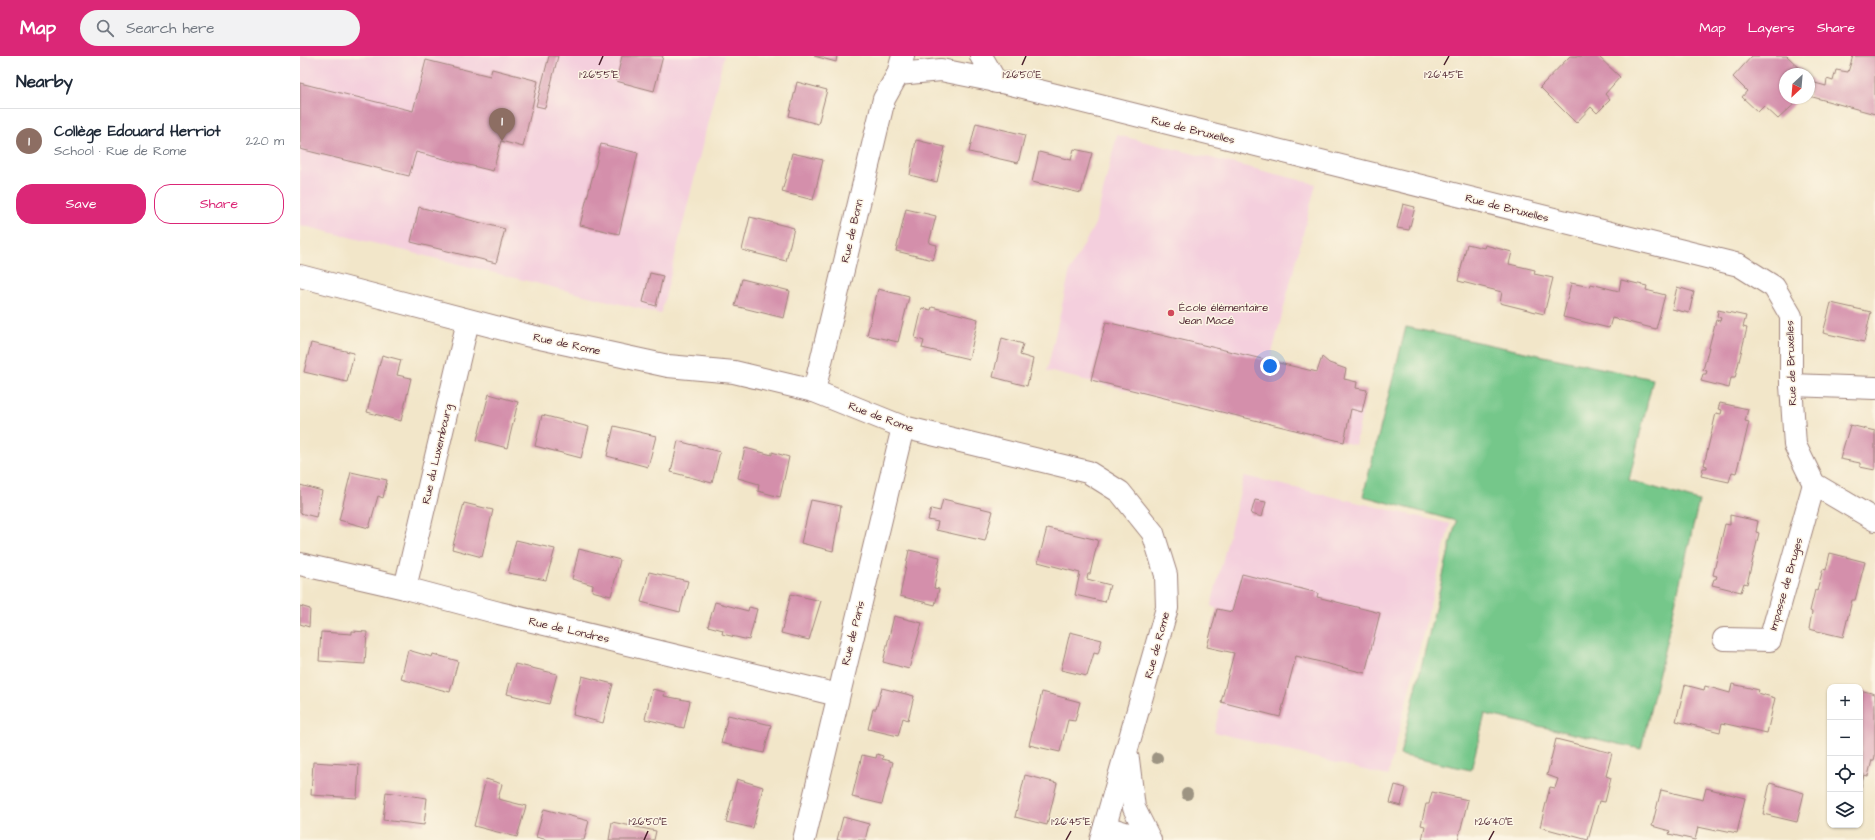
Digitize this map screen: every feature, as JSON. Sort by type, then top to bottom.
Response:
[{"type":"street","points":[[981,56],[996,82]]},
{"type":"street","name":"Rue de Bonn","points":[[814,391],[884,99],[900,65],[941,70],[996,82]]},
{"type":"street","name":"Rue de Bruxelles","points":[[996,82],[1739,265],[1774,287],[1790,316],[1791,386],[1795,445],[1814,484]]},
{"type":"street","name":"Rue de Rome","points":[[300,276],[468,321],[668,366],[734,372],[814,391],[904,427],[1088,472],[1120,492],[1153,533],[1166,575],[1168,608],[1103,833]]},
{"type":"street","name":"Rue du Luxembourg","points":[[405,588],[468,321]]},
{"type":"street","points":[[1791,386],[1875,388]]},
{"type":"street","name":"Rue de Paris","points":[[804,840],[838,694],[904,427]]},
{"type":"street","points":[[1814,484],[1875,520]]},
{"type":"street","name":"Impasse de Bruges","points":[[1724,639],[1770,640],[1814,484]]},
{"type":"street","name":"Rue de Londres","points":[[300,564],[405,588],[499,613],[838,694]]},
{"type":"street","points":[[1127,751],[1134,808],[1149,840]]},
{"type":"street","points":[[1103,833],[1149,840]]},
{"type":"shaded area","points":[[300,56],[724,56],[661,314],[300,225]]},
{"type":"shaded area","name":"École élémentaire Jean Macé","points":[[1117,135],[1316,184],[1270,361],[1317,372],[1322,357],[1329,363],[1346,369],[1344,379],[1357,382],[1356,388],[1367,390],[1355,445],[1047,371],[1070,270],[1095,224]]},
{"type":"shaded area","points":[[1244,476],[1450,524],[1388,776],[1214,732],[1233,653],[1207,647],[1217,609],[1211,606]]},
{"type":"green space","points":[[1406,327],[1653,379],[1629,480],[1699,501],[1641,749],[1485,714],[1471,770],[1400,755],[1456,521],[1363,496]]},
{"type":"building","points":[[549,56],[558,56],[545,108],[536,106]]},
{"type":"building","points":[[622,56],[663,56],[654,91],[616,81]]},
{"type":"building","points":[[814,56],[837,56],[836,62]]},
{"type":"building","points":[[1570,56],[1598,56],[1620,77],[1605,94],[1610,100],[1597,113],[1591,107],[1576,123],[1540,87]]},
{"type":"building","points":[[1752,56],[1787,56],[1800,68],[1779,68],[1779,104],[1794,104],[1778,119],[1764,106],[1758,112],[1742,97],[1747,91],[1733,77]]},
{"type":"building","points":[[1853,56],[1875,56],[1875,114],[1815,98],[1815,83],[1826,86],[1827,79],[1833,81],[1836,70],[1848,72]]},
{"type":"building","points":[[426,60],[490,76],[492,69],[538,81],[523,147],[501,141],[493,171],[416,152],[409,176],[300,149],[300,83],[413,111]]},
{"type":"building","points":[[797,82],[827,90],[818,124],[789,116]]},
{"type":"building","points":[[976,123],[1025,135],[1018,163],[969,152]]},
{"type":"building","points":[[916,140],[945,147],[937,182],[910,175]]},
{"type":"building","points":[[601,144],[638,153],[619,234],[580,225]]},
{"type":"building","points":[[1074,149],[1092,153],[1081,193],[1032,182],[1039,152],[1071,160]]},
{"type":"building","points":[[792,153],[823,160],[813,200],[782,192]]},
{"type":"building","points":[[1403,204],[1415,207],[1409,230],[1397,228]]},
{"type":"building","points":[[419,207],[505,229],[496,263],[411,242]]},
{"type":"building","points":[[906,209],[936,216],[929,243],[937,245],[933,260],[896,251]]},
{"type":"building","points":[[750,217],[794,228],[786,261],[742,250]]},
{"type":"building","points":[[1467,244],[1484,248],[1485,245],[1512,252],[1509,264],[1535,270],[1534,274],[1553,278],[1544,314],[1500,303],[1502,292],[1458,281]]},
{"type":"building","points":[[650,273],[663,276],[656,306],[643,302]]},
{"type":"building","points":[[742,279],[790,291],[784,318],[735,306]]},
{"type":"building","points":[[1621,280],[1647,286],[1646,290],[1665,295],[1656,329],[1612,318],[1609,328],[1563,317],[1571,283],[1590,287],[1591,284],[1619,291]]},
{"type":"building","points":[[1677,287],[1694,292],[1689,313],[1672,309]]},
{"type":"building","points":[[878,289],[909,297],[898,342],[867,335]]},
{"type":"building","points":[[1831,303],[1871,312],[1864,342],[1823,333]]},
{"type":"building","points":[[932,307],[978,319],[969,359],[922,348],[924,341],[915,338],[922,308],[931,310]]},
{"type":"building","points":[[1718,310],[1746,316],[1743,327],[1747,328],[1735,378],[1731,378],[1729,388],[1701,381],[1703,374],[1706,374],[1707,371],[1703,370],[1716,320],[1720,321],[1721,318],[1717,317]]},
{"type":"building","points":[[1106,322],[1317,372],[1322,357],[1329,363],[1346,369],[1344,379],[1357,382],[1356,388],[1367,390],[1362,412],[1351,409],[1344,442],[1091,380]]},
{"type":"building","points":[[1002,338],[1023,344],[1020,355],[1033,359],[1027,386],[993,377]]},
{"type":"building","points":[[311,343],[354,353],[347,382],[304,372]]},
{"type":"building","points":[[382,355],[401,360],[397,375],[411,378],[401,421],[367,412]]},
{"type":"building","points":[[489,394],[518,402],[507,448],[477,440]]},
{"type":"building","points":[[1720,403],[1748,409],[1745,421],[1749,422],[1743,447],[1736,473],[1732,472],[1729,482],[1701,476],[1703,468],[1707,468],[1707,466],[1704,465],[1716,413],[1721,414],[1722,410],[1718,409]]},
{"type":"building","points":[[542,415],[589,427],[581,458],[535,446]]},
{"type":"building","points":[[1850,425],[1875,431],[1875,470],[1860,467],[1860,463],[1840,459]]},
{"type":"building","points":[[614,426],[656,436],[648,467],[607,456]]},
{"type":"building","points":[[678,441],[720,452],[712,483],[671,472]]},
{"type":"building","points":[[745,448],[772,455],[772,452],[789,457],[780,497],[758,491],[759,484],[738,478]]},
{"type":"building","points":[[351,472],[387,480],[383,498],[378,496],[369,528],[339,520]]},
{"type":"building","points":[[300,485],[322,491],[316,517],[300,513]]},
{"type":"building","points":[[943,499],[993,511],[985,541],[936,530],[938,522],[928,520],[931,509],[940,511]]},
{"type":"building","points":[[811,500],[841,506],[833,551],[801,543]]},
{"type":"building","points":[[1255,500],[1266,502],[1262,517],[1251,514]]},
{"type":"building","points":[[464,503],[493,510],[482,557],[452,549]]},
{"type":"building","points":[[1730,515],[1758,521],[1756,532],[1759,533],[1747,584],[1744,583],[1741,592],[1712,585],[1717,576],[1713,575],[1725,524],[1730,525]]},
{"type":"building","points":[[1047,528],[1098,540],[1090,574],[1088,574],[1087,579],[1110,585],[1105,602],[1075,595],[1080,573],[1038,562]]},
{"type":"building","points":[[516,540],[555,549],[546,580],[508,573]]},
{"type":"building","points":[[579,549],[620,560],[611,596],[592,591],[593,585],[572,579]]},
{"type":"building","points":[[909,550],[940,557],[934,588],[939,589],[935,605],[900,596]]},
{"type":"building","points":[[1830,553],[1865,562],[1855,600],[1852,600],[1843,637],[1809,629],[1812,612],[1810,611],[1815,590],[1817,591],[1823,569],[1826,570]]},
{"type":"building","points":[[649,572],[688,581],[680,612],[641,602]]},
{"type":"building","points":[[1242,574],[1318,593],[1317,597],[1380,613],[1365,673],[1296,656],[1280,717],[1221,702],[1234,653],[1207,647],[1217,609],[1232,612]]},
{"type":"building","points":[[791,594],[821,601],[809,640],[781,633]]},
{"type":"building","points":[[715,602],[748,611],[749,607],[757,609],[749,640],[722,634],[723,630],[708,626]]},
{"type":"building","points":[[300,606],[310,609],[309,627],[300,624]]},
{"type":"building","points":[[894,616],[922,623],[909,669],[883,662]]},
{"type":"building","points":[[352,631],[367,632],[365,664],[319,661],[321,632],[352,634]]},
{"type":"building","points":[[1070,632],[1102,640],[1098,654],[1094,653],[1087,676],[1061,670]]},
{"type":"building","points":[[408,650],[432,657],[433,654],[458,661],[450,692],[401,679]]},
{"type":"building","points":[[515,664],[557,674],[549,704],[507,694]]},
{"type":"building","points":[[582,676],[613,684],[603,723],[573,715]]},
{"type":"building","points":[[1732,684],[1759,690],[1758,693],[1775,698],[1767,733],[1722,723],[1720,732],[1676,721],[1685,685],[1704,690],[1705,686],[1730,693]]},
{"type":"building","points":[[882,688],[914,696],[908,720],[903,718],[898,736],[868,729],[873,709],[876,709]]},
{"type":"building","points":[[652,689],[665,692],[664,696],[690,701],[684,728],[645,719]]},
{"type":"building","points":[[1863,691],[1875,694],[1875,756],[1874,760],[1872,760],[1868,776],[1864,775],[1863,779]]},
{"type":"building","points":[[1042,692],[1080,702],[1075,721],[1068,720],[1060,752],[1029,745]]},
{"type":"building","points":[[728,715],[771,725],[764,753],[721,743]]},
{"type":"building","points":[[1556,739],[1612,753],[1606,776],[1611,778],[1605,802],[1599,801],[1588,840],[1540,827],[1550,787],[1555,788],[1558,779],[1547,775]]},
{"type":"building","points":[[877,754],[883,756],[882,759],[893,762],[882,804],[852,797],[862,755],[876,758]]},
{"type":"building","points":[[313,762],[359,765],[357,798],[311,795]]},
{"type":"building","points":[[1025,775],[1057,783],[1047,825],[1015,817]]},
{"type":"building","points":[[486,779],[502,784],[498,799],[526,806],[517,837],[474,826]]},
{"type":"building","points":[[737,779],[763,787],[753,828],[726,822]]},
{"type":"building","points":[[1770,783],[1804,793],[1797,822],[1763,814]]},
{"type":"building","points":[[1395,785],[1406,788],[1401,806],[1390,803]]},
{"type":"building","points":[[1706,788],[1745,798],[1737,833],[1698,827],[1695,840],[1669,834],[1670,831],[1652,826],[1661,790],[1703,800]]},
{"type":"building","points":[[386,792],[427,798],[424,825],[383,820]]},
{"type":"building","points":[[1432,792],[1468,800],[1458,840],[1422,840],[1425,826],[1421,825],[1426,804],[1429,804]]},
{"type":"building","points":[[544,809],[589,821],[584,840],[548,840],[536,837]]},
{"type":"building","points":[[843,817],[869,824],[865,840],[837,840]]},
{"type":"building","points":[[612,822],[656,831],[654,840],[609,840]]},
{"type":"place","name":"Collège Edouard Herriot","points":[[502,141]]},
{"type":"place","name":"École élémentaire Jean Macé","points":[[1171,313]]}]
